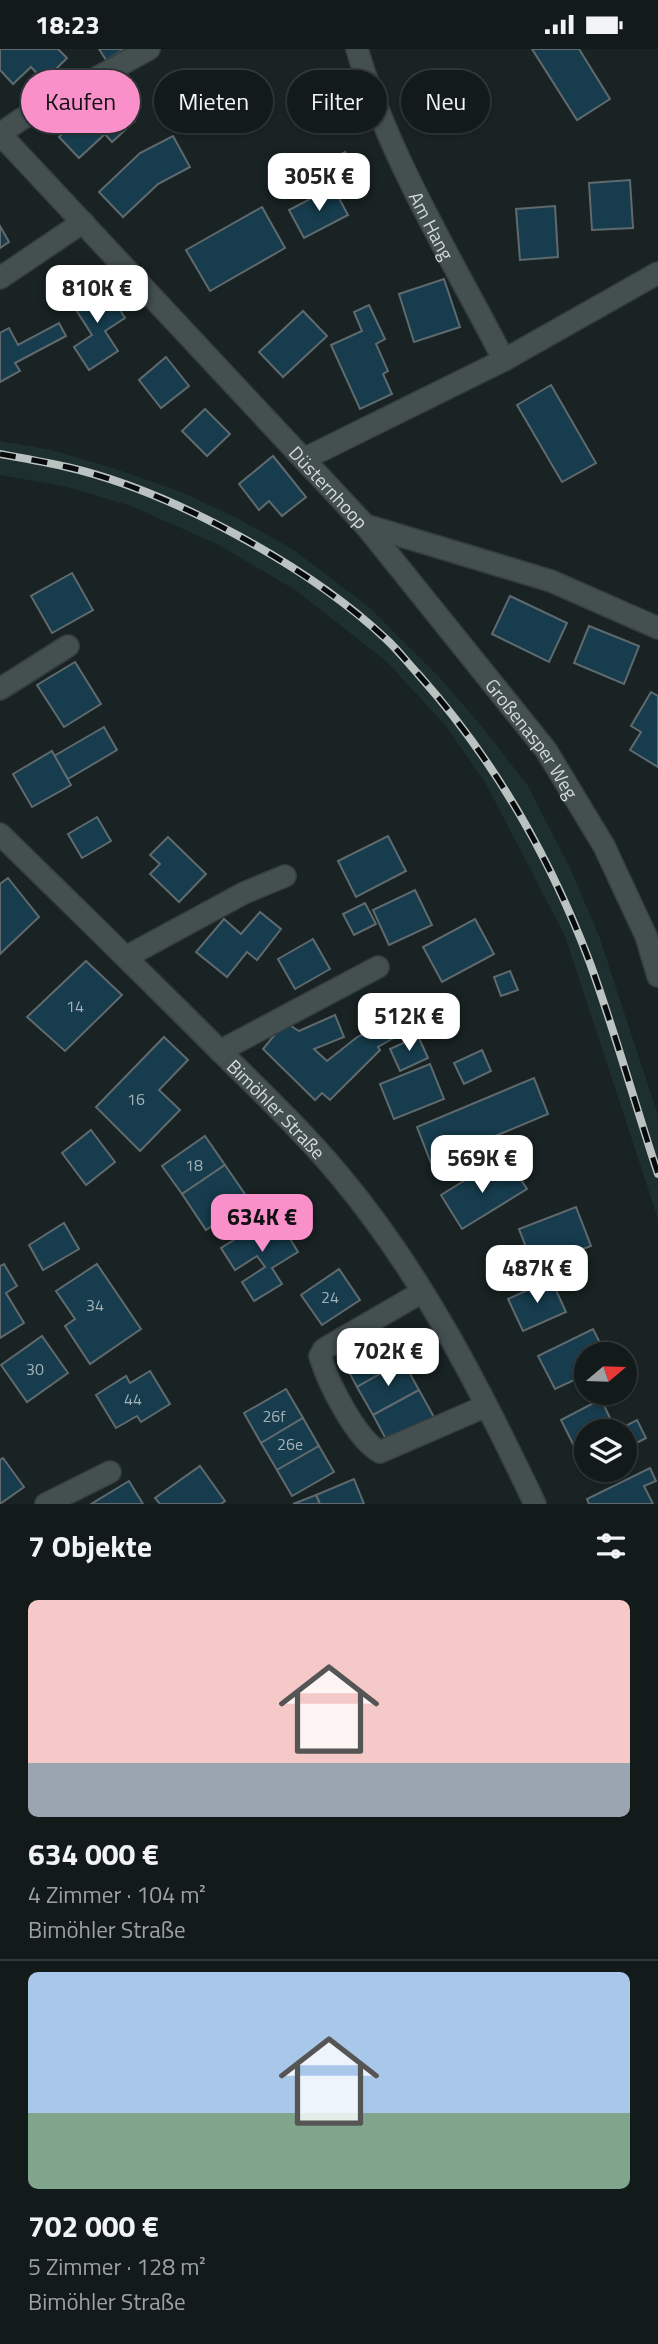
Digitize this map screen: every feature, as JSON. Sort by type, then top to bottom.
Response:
[{"type":"street","points":[[0,134],[20,120],[149,49]]},
{"type":"street","name":"Am Hang","points":[[357,49],[369,87],[414,187],[504,360]]},
{"type":"street","name":"Düsternhoop","points":[[0,134],[365,525],[551,582],[658,628]]},
{"type":"street","points":[[0,278],[83,222]]},
{"type":"street","points":[[304,459],[504,360],[658,273]]},
{"type":"street","name":"Großenasper Weg","points":[[365,525],[546,750],[604,846],[646,936],[658,976]]},
{"type":"street","points":[[0,689],[68,646]]},
{"type":"street","name":"Bimöhler Straße","points":[[0,834],[284,1115],[341,1177],[386,1236],[440,1320],[535,1504]]},
{"type":"street","points":[[126,957],[243,894],[285,876]]},
{"type":"street","points":[[220,1051],[378,967]]},
{"type":"street","points":[[422,1292],[324,1349],[320,1356],[325,1373],[363,1439],[380,1452],[486,1406]]},
{"type":"street","points":[[46,1504],[110,1472]]},
{"type":"shaded area","points":[[0,441],[51,450],[181,492],[237,518],[294,550],[370,608],[441,679],[483,728],[528,786],[571,870],[599,936],[658,1115],[658,1219],[565,936],[485,782],[445,725],[388,663],[297,591],[217,544],[131,506],[68,487],[0,475]]},
{"type":"building","points":[[0,49],[58,49],[67,58],[55,70],[34,70],[31,67],[21,70],[21,76],[13,84],[0,70]]},
{"type":"building","points":[[99,49],[125,49],[106,60]]},
{"type":"building","points":[[532,49],[579,49],[610,99],[577,120]]},
{"type":"building","points":[[63,133],[122,133],[112,142],[105,134],[79,158],[59,137]]},
{"type":"building","points":[[173,136],[190,167],[158,184],[123,217],[99,192],[140,153]]},
{"type":"building","points":[[345,152],[359,176],[342,185],[328,161]]},
{"type":"building","points":[[630,180],[633,228],[592,230],[589,183]]},
{"type":"building","points":[[333,187],[348,215],[304,238],[289,210]]},
{"type":"building","points":[[555,206],[558,257],[520,260],[516,209]]},
{"type":"building","points":[[262,207],[285,248],[210,291],[186,250]]},
{"type":"building","points":[[0,226],[9,242],[0,248]]},
{"type":"building","points":[[444,279],[460,327],[414,342],[399,294]]},
{"type":"building","points":[[102,282],[125,318],[105,331],[118,351],[89,370],[74,347],[92,335],[71,302]]},
{"type":"building","points":[[369,305],[385,339],[376,344],[388,371],[383,374],[392,394],[360,409],[331,345],[362,331],[354,312]]},
{"type":"building","points":[[303,311],[327,336],[283,377],[259,352]]},
{"type":"building","points":[[59,323],[66,336],[15,363],[20,371],[0,382],[0,333],[9,328],[18,345]]},
{"type":"building","points":[[166,357],[189,386],[161,408],[139,380]]},
{"type":"building","points":[[551,385],[596,463],[562,482],[517,405]]},
{"type":"building","points":[[205,409],[230,434],[207,456],[182,431]]},
{"type":"building","points":[[273,456],[306,497],[282,516],[269,501],[259,510],[239,484]]},
{"type":"building","points":[[72,573],[93,610],[52,633],[31,596]]},
{"type":"building","points":[[510,596],[567,623],[549,662],[492,634]]},
{"type":"building","points":[[589,626],[639,646],[624,684],[574,663]]},
{"type":"building","points":[[75,662],[101,704],[64,727],[37,685]]},
{"type":"building","points":[[651,692],[658,696],[658,767],[630,750],[641,732],[631,726]]},
{"type":"building","points":[[104,727],[117,750],[68,779],[54,756]]},
{"type":"building","points":[[52,751],[71,785],[32,807],[13,774]]},
{"type":"building","points":[[97,817],[111,841],[82,858],[68,834]]},
{"type":"building","points":[[388,836],[406,871],[356,897],[338,861]]},
{"type":"building","points":[[168,837],[206,874],[179,902],[150,874],[160,864],[150,855]]},
{"type":"building","points":[[8,878],[39,917],[0,954],[0,884]]},
{"type":"building","points":[[415,890],[432,925],[389,945],[373,910]]},
{"type":"building","points":[[365,903],[376,924],[354,935],[343,914]]},
{"type":"building","points":[[260,912],[281,929],[257,960],[247,952],[227,977],[196,952],[224,919],[241,934]]},
{"type":"building","points":[[475,919],[494,954],[442,982],[423,947]]},
{"type":"building","points":[[313,939],[330,969],[295,989],[278,959]]},
{"type":"building","points":[[86,961],[122,995],[65,1051],[27,1017]]},
{"type":"building","points":[[510,971],[518,990],[501,996],[494,977]]},
{"type":"building","points":[[335,1015],[344,1037],[314,1049],[327,1061],[356,1038],[388,1020],[397,1036],[378,1047],[380,1050],[330,1100],[322,1093],[315,1100],[263,1049],[285,1022],[299,1031]]},
{"type":"building","points":[[418,1036],[428,1058],[400,1071],[390,1049]]},
{"type":"building","points":[[164,1037],[188,1060],[159,1090],[180,1110],[140,1151],[96,1107]]},
{"type":"building","points":[[482,1050],[491,1071],[464,1084],[454,1063]]},
{"type":"building","points":[[430,1064],[444,1099],[394,1119],[380,1084]]},
{"type":"building","points":[[534,1078],[548,1114],[431,1163],[417,1127]]},
{"type":"building","points":[[91,1130],[115,1162],[86,1185],[62,1153]]},
{"type":"building","points":[[205,1136],[225,1165],[182,1194],[162,1166]]},
{"type":"building","points":[[493,1163],[503,1180],[516,1172],[527,1189],[462,1229],[441,1195]]},
{"type":"building","points":[[225,1165],[249,1200],[206,1230],[182,1194]]},
{"type":"building","points":[[576,1207],[591,1246],[534,1268],[519,1229]]},
{"type":"building","points":[[275,1214],[298,1252],[272,1268],[282,1284],[254,1301],[242,1282],[265,1267],[257,1256],[235,1270],[221,1248]]},
{"type":"building","points":[[64,1223],[79,1249],[43,1270],[29,1245]]},
{"type":"building","points":[[4,1264],[17,1286],[6,1293],[24,1323],[0,1338],[0,1266]]},
{"type":"building","points":[[97,1264],[141,1329],[90,1364],[65,1326],[75,1319],[56,1291]]},
{"type":"building","points":[[339,1269],[360,1300],[322,1325],[301,1295]]},
{"type":"building","points":[[551,1279],[566,1312],[523,1331],[508,1299]]},
{"type":"building","points":[[593,1329],[600,1342],[574,1342],[574,1380],[555,1389],[538,1356]]},
{"type":"building","points":[[386,1332],[403,1361],[357,1387],[341,1357]]},
{"type":"building","points":[[42,1336],[68,1373],[27,1402],[1,1365]]},
{"type":"building","points":[[403,1361],[419,1390],[373,1415],[357,1387]]},
{"type":"building","points":[[150,1371],[170,1404],[141,1422],[137,1416],[116,1428],[96,1395],[126,1376],[130,1383]]},
{"type":"building","points":[[286,1389],[303,1418],[261,1443],[244,1413]]},
{"type":"building","points":[[419,1390],[434,1417],[388,1443],[373,1415]]},
{"type":"building","points":[[590,1405],[604,1405],[610,1419],[574,1419],[574,1446],[561,1420]]},
{"type":"building","points":[[303,1418],[319,1446],[277,1470],[261,1443]]},
{"type":"building","points":[[637,1420],[646,1438],[637,1443]]},
{"type":"building","points":[[319,1446],[334,1472],[292,1496],[277,1470]]},
{"type":"building","points":[[3,1458],[24,1487],[0,1504],[0,1460]]},
{"type":"building","points":[[200,1466],[225,1501],[221,1504],[160,1504],[155,1498]]},
{"type":"building","points":[[650,1468],[656,1481],[644,1486],[653,1504],[589,1504],[587,1499],[622,1482],[637,1482],[637,1474]]},
{"type":"building","points":[[354,1479],[364,1504],[320,1504],[316,1495]]},
{"type":"building","points":[[129,1481],[143,1504],[91,1504]]},
{"type":"building","points":[[316,1495],[320,1504],[293,1504]]},
{"type":"railway","points":[[0,454],[107,478],[193,513],[278,559],[318,585],[398,651],[445,706],[495,774],[557,885],[590,963],[658,1174]]}]
